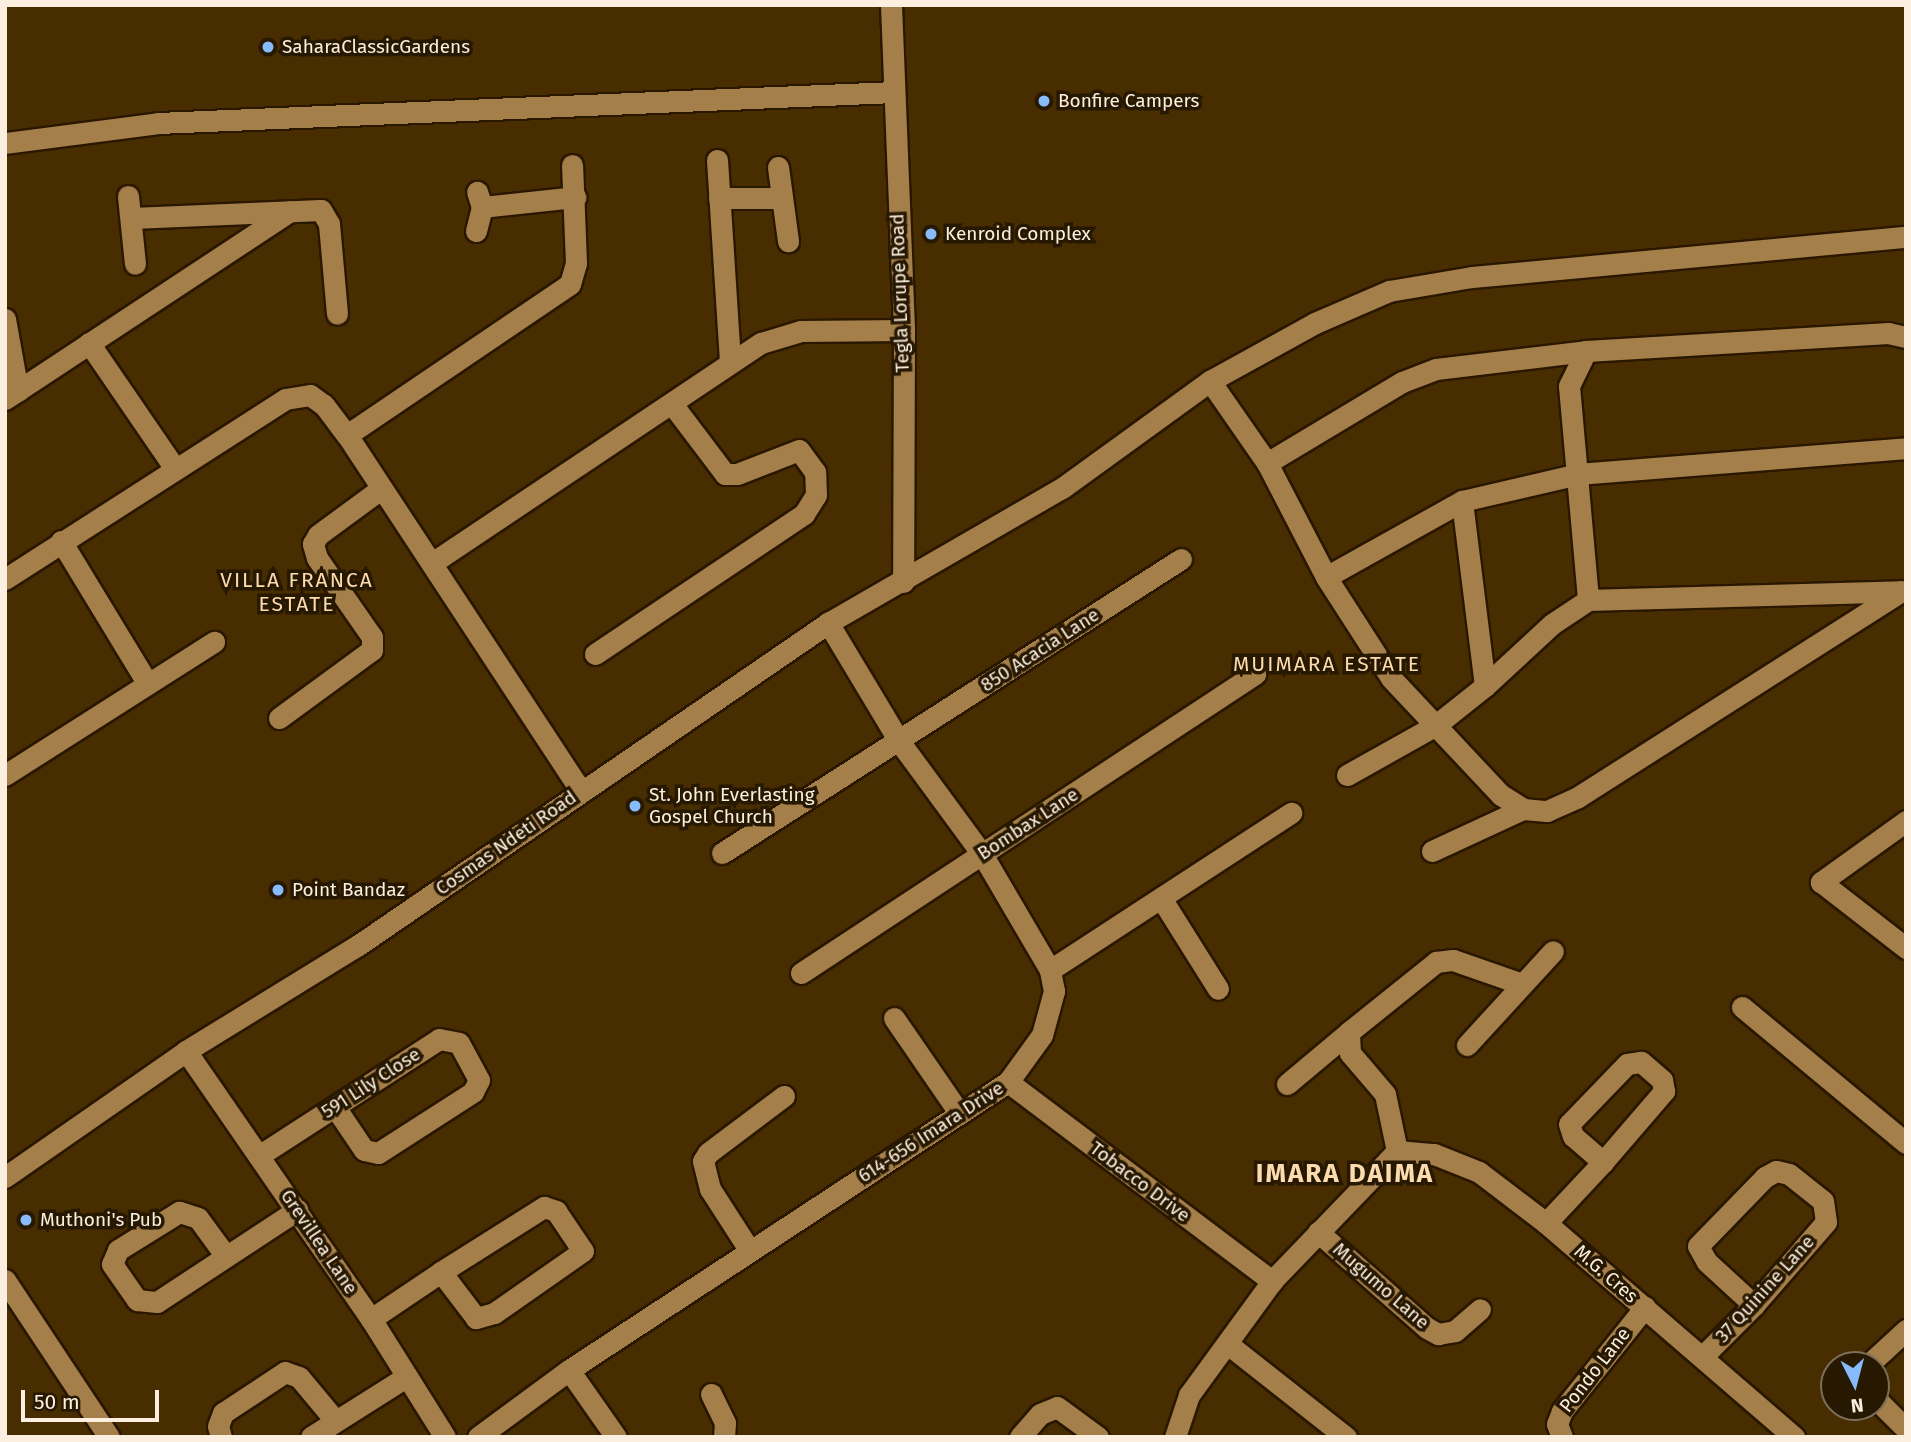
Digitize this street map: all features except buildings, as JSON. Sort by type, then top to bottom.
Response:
[{"type":"street","name":"Tegla Lorupe Road","points":[[891,5],[904,330],[904,582]]},
{"type":"street","points":[[5,144],[159,123],[894,92]]},
{"type":"street","points":[[717,160],[730,363]]},
{"type":"street","points":[[347,435],[570,284],[576,263],[572,165]]},
{"type":"street","points":[[778,167],[788,241]]},
{"type":"street","points":[[128,196],[135,264]]},
{"type":"street","points":[[476,231],[479,200],[575,197]]},
{"type":"street","points":[[719,198],[782,198]]},
{"type":"street","points":[[132,218],[321,210],[328,217],[337,314]]},
{"type":"street","points":[[5,319],[12,395],[290,211]]},
{"type":"street","name":"Cosmas Ndeti Road","points":[[5,1177],[187,1051],[357,946],[828,623],[904,582],[1062,488],[1210,381],[1315,323],[1389,291],[1472,277],[1906,237]]},
{"type":"street","points":[[432,563],[761,343],[801,331],[904,330]]},
{"type":"street","points":[[1266,463],[1421,373],[1586,351],[1888,333],[1906,337]]},
{"type":"street","points":[[89,343],[174,467]]},
{"type":"street","points":[[1586,351],[1569,386],[1588,600]]},
{"type":"street","points":[[1210,381],[1266,463],[1326,577],[1391,678],[1501,795],[1523,809],[1547,811],[1578,797],[1904,589]]},
{"type":"street","points":[[5,579],[174,467],[295,395],[316,398],[347,435],[581,791]]},
{"type":"street","points":[[595,654],[804,514],[816,495],[815,472],[799,450],[790,450],[737,474],[724,474],[673,404]]},
{"type":"street","points":[[1326,577],[1462,501],[1578,474],[1906,448]]},
{"type":"street","points":[[279,718],[372,650],[372,637],[317,558],[313,544],[318,534],[382,488]]},
{"type":"street","points":[[1462,501],[1485,686]]},
{"type":"street","points":[[61,541],[148,684]]},
{"type":"street","name":"850 Acacia Lane","points":[[722,853],[1181,559]]},
{"type":"street","points":[[1347,775],[1436,724],[1485,686],[1552,624],[1588,600],[1904,589]]},
{"type":"street","name":"614-656 Imara Drive","points":[[478,1437],[569,1370],[1008,1083],[1042,1035],[1054,991],[1050,971],[982,854],[899,741],[828,623]]},
{"type":"street","points":[[5,775],[214,642]]},
{"type":"street","name":"Bombax Lane","points":[[801,973],[1255,674]]},
{"type":"street","points":[[1432,851],[1523,809]]},
{"type":"street","points":[[1050,971],[1291,813]]},
{"type":"street","points":[[1906,821],[1821,882],[1906,948]]},
{"type":"street","points":[[1161,898],[1218,989]]},
{"type":"street","points":[[1467,1045],[1553,951]]},
{"type":"street","points":[[1287,1084],[1436,962],[1453,960],[1522,984]]},
{"type":"street","points":[[1742,1007],[1906,1143]]},
{"type":"street","points":[[894,1018],[960,1114]]},
{"type":"street","points":[[1175,1437],[1189,1395],[1229,1345],[1272,1281],[1397,1151],[1385,1094],[1350,1053],[1349,1032]]},
{"type":"street","name":"591 Lily Close","points":[[260,1155],[439,1039],[459,1043],[476,1069],[479,1080],[473,1092],[378,1153],[364,1150],[335,1107]]},
{"type":"street","name":"Grevillea Lane","points":[[187,1051],[371,1319],[445,1437]]},
{"type":"street","points":[[1546,1223],[1603,1162],[1664,1091],[1662,1080],[1640,1062],[1632,1062],[1569,1124],[1573,1136],[1603,1162]]},
{"type":"street","name":"Tobacco Drive","points":[[1008,1083],[1272,1281]]},
{"type":"street","points":[[750,1251],[710,1189],[703,1161],[708,1153],[784,1096]]},
{"type":"street","name":"M.G. Cres","points":[[1397,1151],[1422,1150],[1465,1164],[1546,1223],[1704,1355],[1794,1437]]},
{"type":"street","name":"37 Quinine Lane","points":[[1704,1355],[1755,1305],[1826,1222],[1823,1201],[1788,1174],[1776,1171],[1765,1177],[1700,1240],[1701,1256],[1755,1305]]},
{"type":"street","points":[[371,1319],[441,1272],[544,1208],[556,1211],[582,1245],[573,1261],[481,1318],[470,1313],[441,1272]]},
{"type":"street","points":[[225,1255],[198,1218],[179,1212],[118,1250],[112,1264],[137,1300],[149,1304],[297,1210]]},
{"type":"street","name":"Mugumo Lane","points":[[1318,1233],[1427,1328],[1438,1334],[1455,1331],[1480,1309]]},
{"type":"street","points":[[5,1280],[110,1437]]},
{"type":"street","name":"Pondo Lane","points":[[1562,1437],[1557,1424],[1562,1411],[1644,1307]]},
{"type":"street","points":[[1883,1351],[1906,1330]]},
{"type":"street","points":[[1229,1345],[1346,1437]]},
{"type":"street","points":[[569,1370],[616,1437]]},
{"type":"street","points":[[221,1437],[218,1426],[223,1413],[285,1373],[299,1377],[334,1419]]},
{"type":"street","points":[[311,1437],[334,1419],[406,1377]]},
{"type":"street","points":[[714,1401],[725,1423],[723,1437]]},
{"type":"street","points":[[1020,1437],[1046,1410],[1057,1407],[1098,1437]]},
{"type":"street","points":[[1890,1413],[1906,1429]]},
{"type":"place","name":"SaharaClassicGardens","points":[[268,47]]},
{"type":"place","name":"Bonfire Campers","points":[[1044,101]]},
{"type":"place","name":"Kenroid Complex","points":[[931,234]]},
{"type":"place","name":"St. John Everlasting Gospel Church","points":[[635,806]]},
{"type":"place","name":"Point Bandaz","points":[[278,890]]},
{"type":"place","name":"Muthoni's Pub","points":[[26,1220]]},
{"type":"district","name":"VILLA FRANCA ESTATE","points":[[297,592]]},
{"type":"district","name":"MUIMARA ESTATE","points":[[1327,664]]},
{"type":"district","name":"IMARA DAIMA","points":[[1345,1174]]}]
